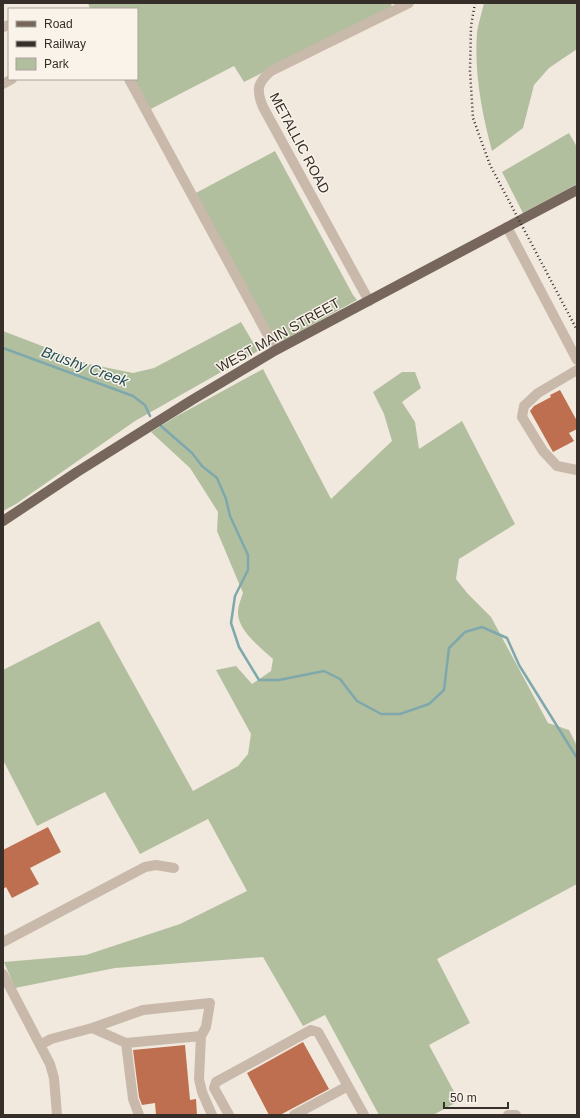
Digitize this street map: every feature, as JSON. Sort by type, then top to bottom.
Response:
[{"type":"main road","name":"WEST MAIN STREET","points":[[3,521],[102,456],[276,350],[576,192]]},
{"type":"street","name":"METALLIC ROAD","points":[[369,300],[263,107],[258,95],[259,86],[264,77],[271,71],[409,3]]},
{"type":"street","points":[[130,80],[276,350]]},
{"type":"street","points":[[507,227],[577,360]]},
{"type":"street","points":[[577,370],[538,393],[524,406],[522,417],[543,452],[557,466],[577,470]]},
{"type":"street","points":[[3,942],[145,867],[156,865],[174,868]]},
{"type":"street","points":[[3,974],[50,1064],[54,1078],[57,1115]]},
{"type":"street","points":[[40,1045],[51,1039],[92,1028],[143,1010],[210,1003],[206,1027],[201,1036],[200,1079],[202,1092],[212,1115]]},
{"type":"street","points":[[92,1028],[126,1043],[201,1036]]},
{"type":"street","points":[[229,1115],[214,1088],[216,1082],[311,1030],[318,1032],[364,1115]]},
{"type":"street","points":[[126,1043],[133,1099],[139,1115]]},
{"type":"street","points":[[294,1115],[348,1086]]},
{"type":"street","points":[[508,1115],[516,1115]]},
{"type":"green space","points":[[88,3],[391,3],[392,7],[244,82],[234,66],[147,111],[131,80],[138,80],[138,8],[90,8]]},
{"type":"green space","points":[[484,3],[577,3],[577,49],[549,68],[534,85],[523,128],[492,151],[482,108],[476,48],[478,26]]},
{"type":"green space","points":[[569,133],[577,147],[577,184],[523,213],[502,172]]},
{"type":"green space","points":[[275,151],[357,300],[279,343],[269,340],[192,195]]},
{"type":"green space","points":[[241,322],[258,351],[135,421],[16,504],[3,511],[3,331],[89,364],[133,373],[154,368]]},
{"type":"green space","points":[[263,369],[331,499],[392,441],[384,414],[373,392],[402,372],[415,372],[421,388],[402,402],[415,422],[419,449],[462,421],[515,524],[459,559],[456,579],[468,594],[491,617],[548,723],[569,730],[577,746],[577,884],[437,959],[470,1023],[429,1045],[459,1101],[433,1115],[379,1115],[325,1015],[303,1026],[263,957],[115,968],[15,988],[4,962],[86,955],[180,924],[247,891],[208,819],[140,854],[105,792],[37,826],[3,760],[3,670],[99,621],[193,791],[238,766],[248,754],[251,734],[216,670],[236,666],[252,684],[271,671],[273,659],[256,644],[241,625],[238,607],[243,593],[217,531],[218,512],[190,468],[151,432]]},
{"type":"building","points":[[560,390],[577,421],[577,429],[569,433],[574,441],[553,452],[530,411],[534,406],[551,397],[550,395]]},
{"type":"building","points":[[48,827],[61,852],[30,868],[39,884],[12,898],[6,887],[3,889],[3,850]]},
{"type":"building","points":[[303,1042],[329,1089],[280,1115],[269,1115],[247,1073]]},
{"type":"building","points":[[185,1045],[190,1100],[196,1099],[197,1115],[156,1115],[155,1103],[142,1105],[139,1097],[133,1050]]},
{"type":"waterway","name":"Brushy Creek","points":[[3,348],[133,396],[145,405],[150,416]]},
{"type":"waterway","name":"Brushy Creek","points":[[161,426],[192,453],[202,466],[217,478],[226,499],[230,516],[248,555],[248,570],[235,596],[231,623],[239,647],[259,680],[279,680],[324,671],[340,679],[357,701],[381,714],[400,714],[429,704],[444,690],[449,648],[465,632],[482,627],[507,638],[519,665],[577,758]]},
{"type":"railway","points":[[475,3],[471,26],[470,71],[473,118],[490,165],[577,330]]}]
